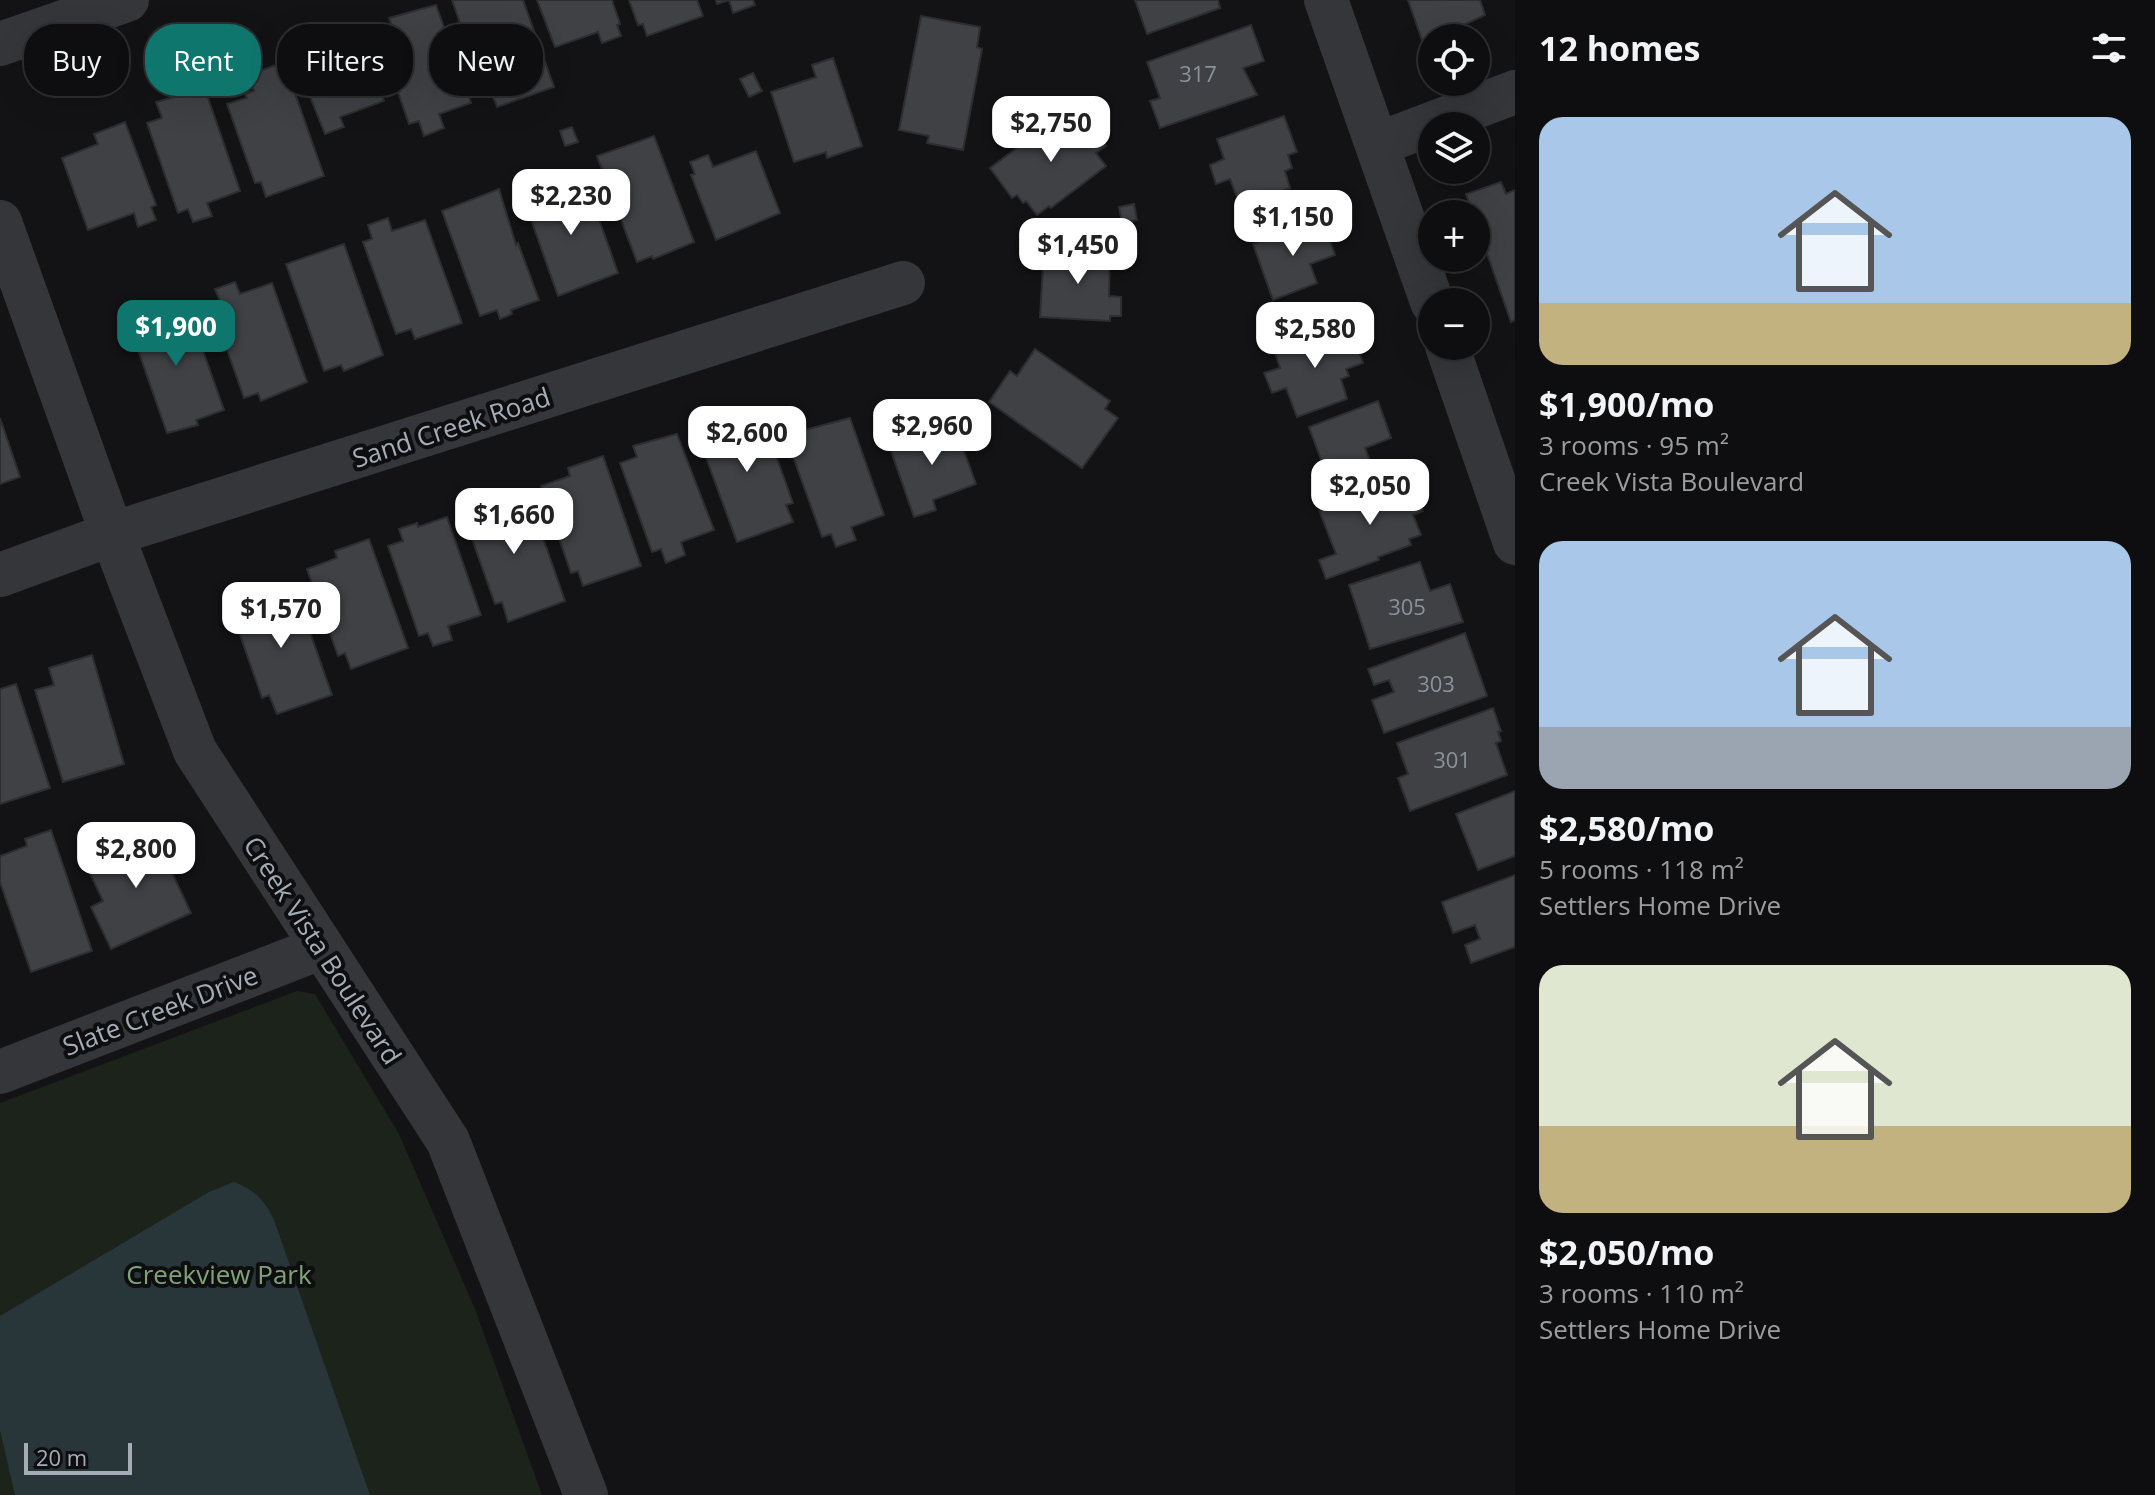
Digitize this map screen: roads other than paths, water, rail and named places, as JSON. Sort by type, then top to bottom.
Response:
[{"type":"street","points":[[0,44],[127,0]]},
{"type":"street","points":[[1326,0],[1427,288]]},
{"type":"street","points":[[1378,144],[1515,92]]},
{"type":"street","name":"Creek Vista Boulevard","points":[[0,222],[112,534],[195,751],[448,1141],[586,1495]]},
{"type":"street","name":"Sand Creek Road","points":[[0,575],[112,534],[903,283]]},
{"type":"street","points":[[1452,360],[1515,543]]},
{"type":"street","name":"Slate Creek Drive","points":[[0,1072],[320,948]]},
{"type":"park label","name":"Creekview Park","points":[[219,1274]]}]
